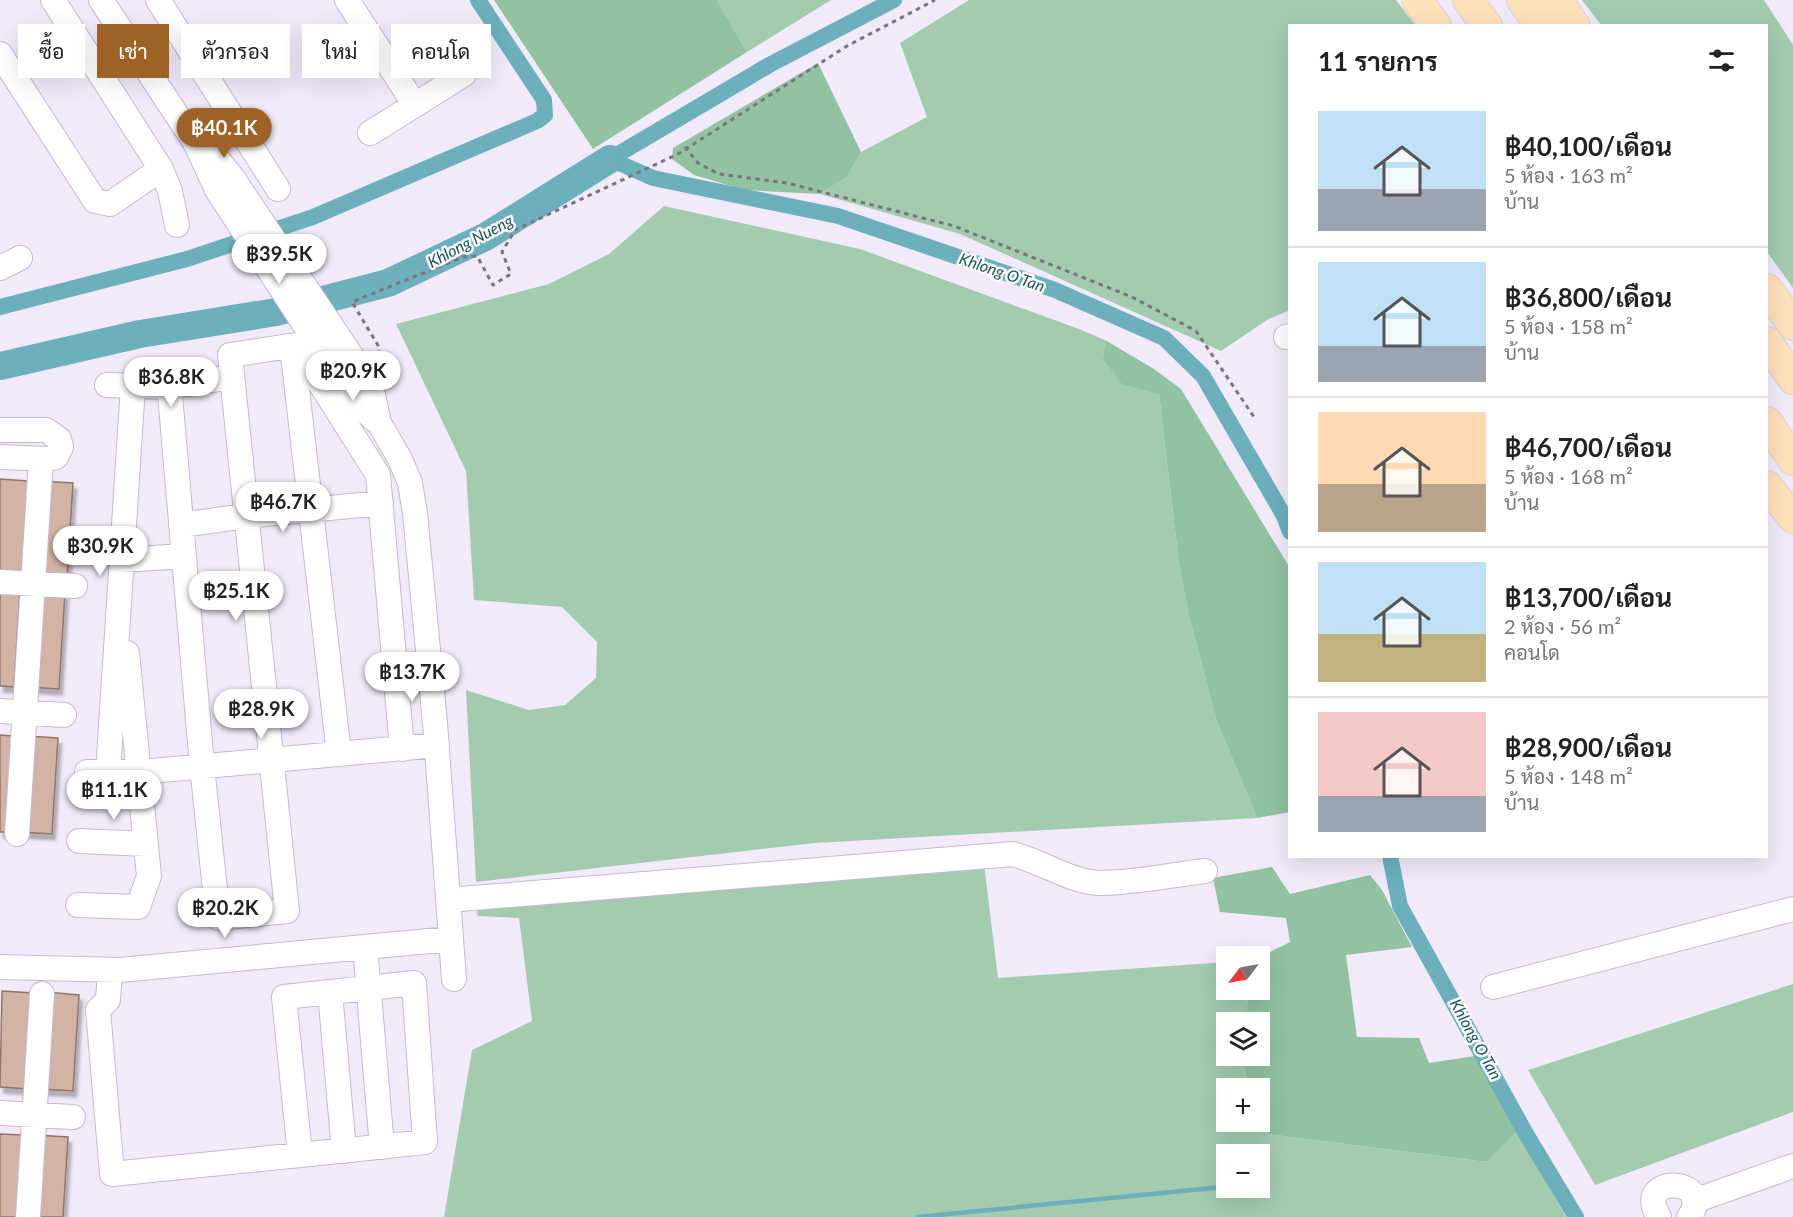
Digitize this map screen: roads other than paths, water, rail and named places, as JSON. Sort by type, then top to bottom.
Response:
[{"type":"main road","points":[[1417,0],[1435,24]]},
{"type":"main road","points":[[1468,0],[1485,24]]},
{"type":"main road","points":[[1522,0],[1540,24]]},
{"type":"main road","points":[[1557,0],[1574,24]]},
{"type":"main road","points":[[1768,343],[1793,380]]},
{"type":"main road","points":[[1768,423],[1793,459]]},
{"type":"main road","points":[[1768,487],[1793,518]]},
{"type":"street","points":[[101,0],[196,144],[206,171],[225,184],[356,378],[360,407],[379,423],[400,459],[410,483],[415,513],[437,745],[454,979]]},
{"type":"street","points":[[158,0],[278,189]]},
{"type":"street","points":[[347,0],[415,105]]},
{"type":"street","points":[[61,6],[161,169],[170,190],[177,225]]},
{"type":"street","points":[[0,54],[95,201],[110,204],[161,169]]},
{"type":"street","points":[[370,134],[458,78]]},
{"type":"street","points":[[169,379],[202,766],[218,918],[287,911],[230,355],[296,345],[378,475],[402,748]]},
{"type":"street","points":[[292,346],[339,754]]},
{"type":"street","points":[[107,385],[133,386],[169,379],[232,377]]},
{"type":"street","points":[[133,386],[120,588],[97,772],[140,772],[437,745]]},
{"type":"street","points":[[0,430],[46,430],[55,434],[59,439],[59,453],[56,457],[41,459],[0,457]]},
{"type":"street","points":[[16,834],[41,459]]},
{"type":"street","points":[[181,525],[246,516],[381,503]]},
{"type":"street","points":[[122,560],[184,556]]},
{"type":"street","points":[[0,582],[75,586]]},
{"type":"street","points":[[78,905],[138,907],[149,876],[120,588]]},
{"type":"street","points":[[0,711],[64,715]]},
{"type":"street","points":[[79,841],[146,844]]},
{"type":"street","points":[[448,900],[1012,854],[1034,859],[1070,876],[1098,883],[1205,871]]},
{"type":"street","points":[[1493,987],[1793,909]]},
{"type":"street","points":[[0,967],[110,971],[450,939]]},
{"type":"street","points":[[365,947],[382,1147]]},
{"type":"street","points":[[110,971],[108,1000],[98,1010],[112,1174],[344,1151],[425,1142],[414,982],[284,997],[300,1155]]},
{"type":"street","points":[[330,992],[344,1151]]},
{"type":"street","points":[[28,1217],[42,994]]},
{"type":"street","points":[[0,1113],[74,1117]]},
{"type":"street","points":[[1659,1217],[1654,1205],[1655,1198],[1663,1187],[1675,1183],[1682,1185],[1692,1194],[1692,1209],[1793,1166]]},
{"type":"waterway","points":[[0,307],[187,259],[313,217],[537,121],[545,115],[544,100],[478,0]]},
{"type":"waterway","name":"Khlong Nueng","points":[[610,159],[771,64],[894,0]]},
{"type":"waterway","name":"Khlong O Tan","points":[[610,159],[653,178],[838,216],[1055,290],[1164,338],[1203,376],[1288,527]]},
{"type":"waterway","name":"Khlong Nueng","points":[[0,366],[140,334],[276,312],[388,283],[485,237],[610,159]]},
{"type":"waterway","name":"Khlong O Tan","points":[[1390,858],[1400,906],[1525,1132],[1576,1217]]},
{"type":"waterway","points":[[918,1217],[1216,1188]]}]
